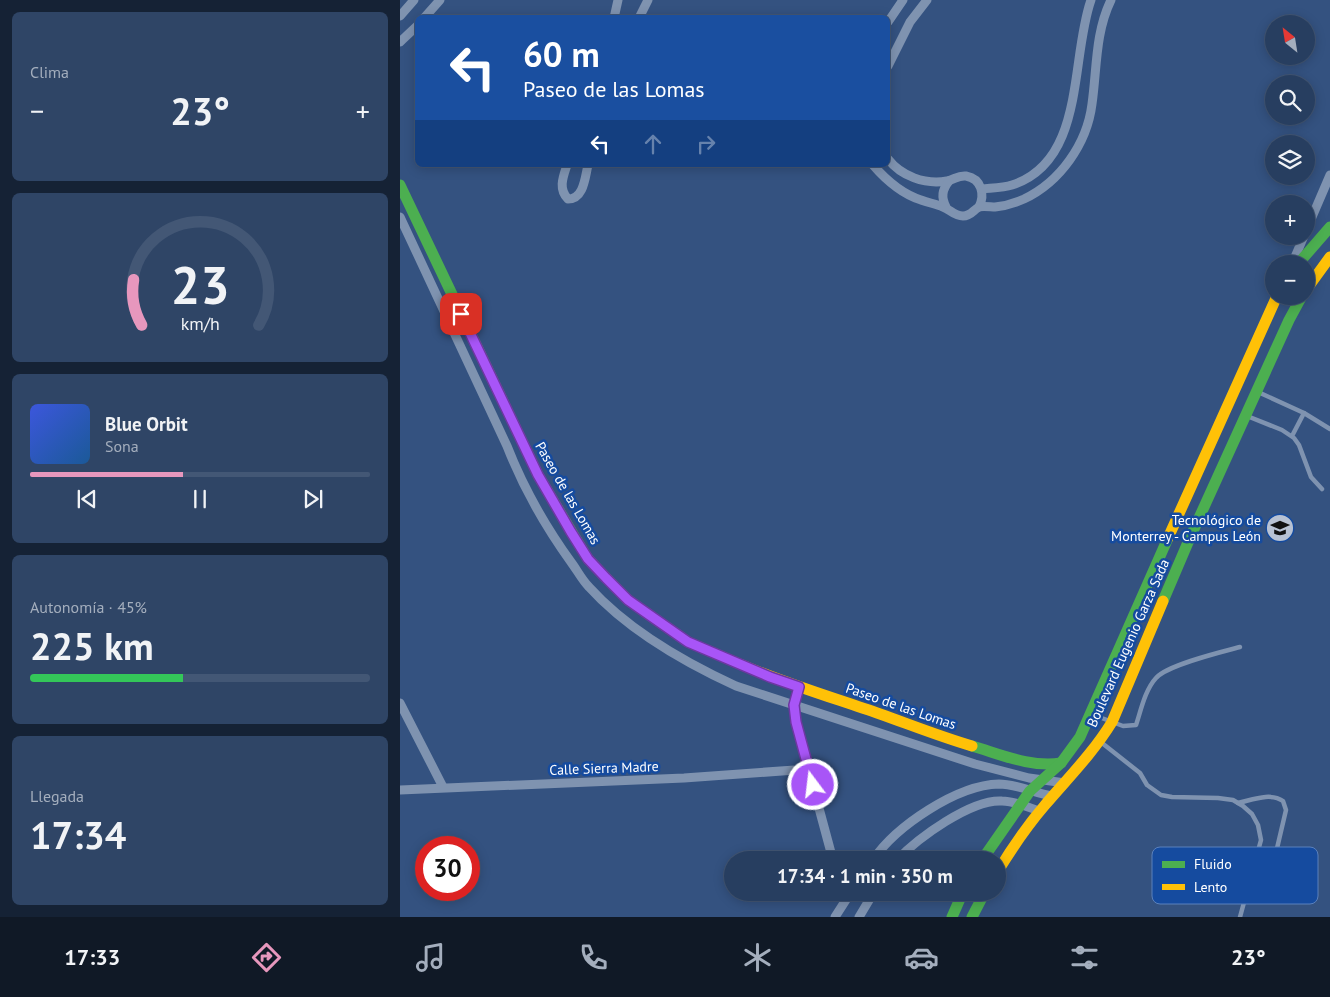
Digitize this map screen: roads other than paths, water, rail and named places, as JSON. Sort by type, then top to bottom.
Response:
[{"type":"street","points":[[400,16],[414,0]]},
{"type":"street","points":[[427,15],[440,0]]},
{"type":"street","points":[[615,15],[618,0]]},
{"type":"street","points":[[640,15],[648,0]]},
{"type":"street","points":[[890,19],[902,0]]},
{"type":"street","points":[[890,62],[910,22],[927,0]]},
{"type":"street","points":[[982,189],[1011,185],[1036,173],[1048,161],[1059,145],[1071,108],[1081,36],[1091,0]]},
{"type":"street","points":[[979,207],[997,207],[1024,199],[1046,185],[1070,161],[1081,140],[1090,112],[1100,30],[1111,0]]},
{"type":"street","points":[[400,42],[415,28]]},
{"type":"street","points":[[875,167],[903,192],[921,200],[946,207],[956,215],[969,215],[979,207],[982,201],[982,189],[976,181],[968,176],[958,176],[949,181],[933,182],[918,180],[902,172],[890,161]]},
{"type":"street","points":[[566,167],[562,191],[568,198],[573,199],[579,195],[582,189],[588,167]]},
{"type":"street","points":[[1315,209],[1330,175]]},
{"type":"street","points":[[946,207],[942,194],[949,181]]},
{"type":"street","name":"Paseo de las Lomas","points":[[400,185],[520,440],[554,505],[584,552],[628,600],[688,642],[770,677],[884,715],[942,737],[1009,757],[1039,765],[1061,762]]},
{"type":"street","points":[[400,217],[518,472],[555,540],[587,586],[602,600],[661,646],[708,673],[736,686],[974,764],[1008,774],[1065,783]]},
{"type":"street","points":[[1305,255],[1330,227]]},
{"type":"street","points":[[1315,278],[1330,257]]},
{"type":"street","name":"Boulevard Eugenio Garza Sada","points":[[988,851],[1030,791],[1061,762],[1080,738],[1137,606],[1273,305]]},
{"type":"street","name":"Boulevard Eugenio Garza Sada","points":[[1006,858],[1026,827],[1039,811],[1101,742],[1112,722],[1189,540],[1297,305]]},
{"type":"street","points":[[507,446],[520,440]]},
{"type":"street","points":[[799,687],[794,705],[796,722],[831,851]]},
{"type":"street","points":[[400,702],[443,788]]},
{"type":"street","name":"Calle Sierra Madre","points":[[400,790],[693,778],[809,769]]},
{"type":"street","points":[[881,851],[901,829],[932,807],[964,793],[998,784],[1012,785],[1052,796]]},
{"type":"street","points":[[907,851],[940,824],[987,803],[1001,801],[1020,804],[1039,811]]},
{"type":"street","points":[[932,807],[940,824]]},
{"type":"street","points":[[835,917],[842,901]]},
{"type":"street","points":[[859,917],[869,901]]},
{"type":"street","points":[[952,917],[959,901]]},
{"type":"street","points":[[972,917],[980,901]]},
{"type":"lane","points":[[1256,392],[1304,413],[1330,429]]},
{"type":"lane","points":[[1292,436],[1304,413]]},
{"type":"lane","points":[[1246,415],[1292,436],[1299,445],[1311,477],[1322,489]]},
{"type":"lane","points":[[1091,714],[1123,726],[1136,724],[1151,684],[1160,674],[1178,666],[1240,646]]},
{"type":"lane","points":[[1101,742],[1140,773],[1147,785],[1166,796],[1218,798],[1238,803],[1252,814],[1261,834],[1259,847]]},
{"type":"lane","points":[[1140,773],[1147,775]]},
{"type":"lane","points":[[1238,803],[1265,797],[1283,801],[1286,810],[1277,847]]},
{"type":"lane","points":[[1240,917],[1243,904]]},
{"type":"place","name":"Tecnológico de Monterrey - Campus León","points":[[1280,528]]}]
